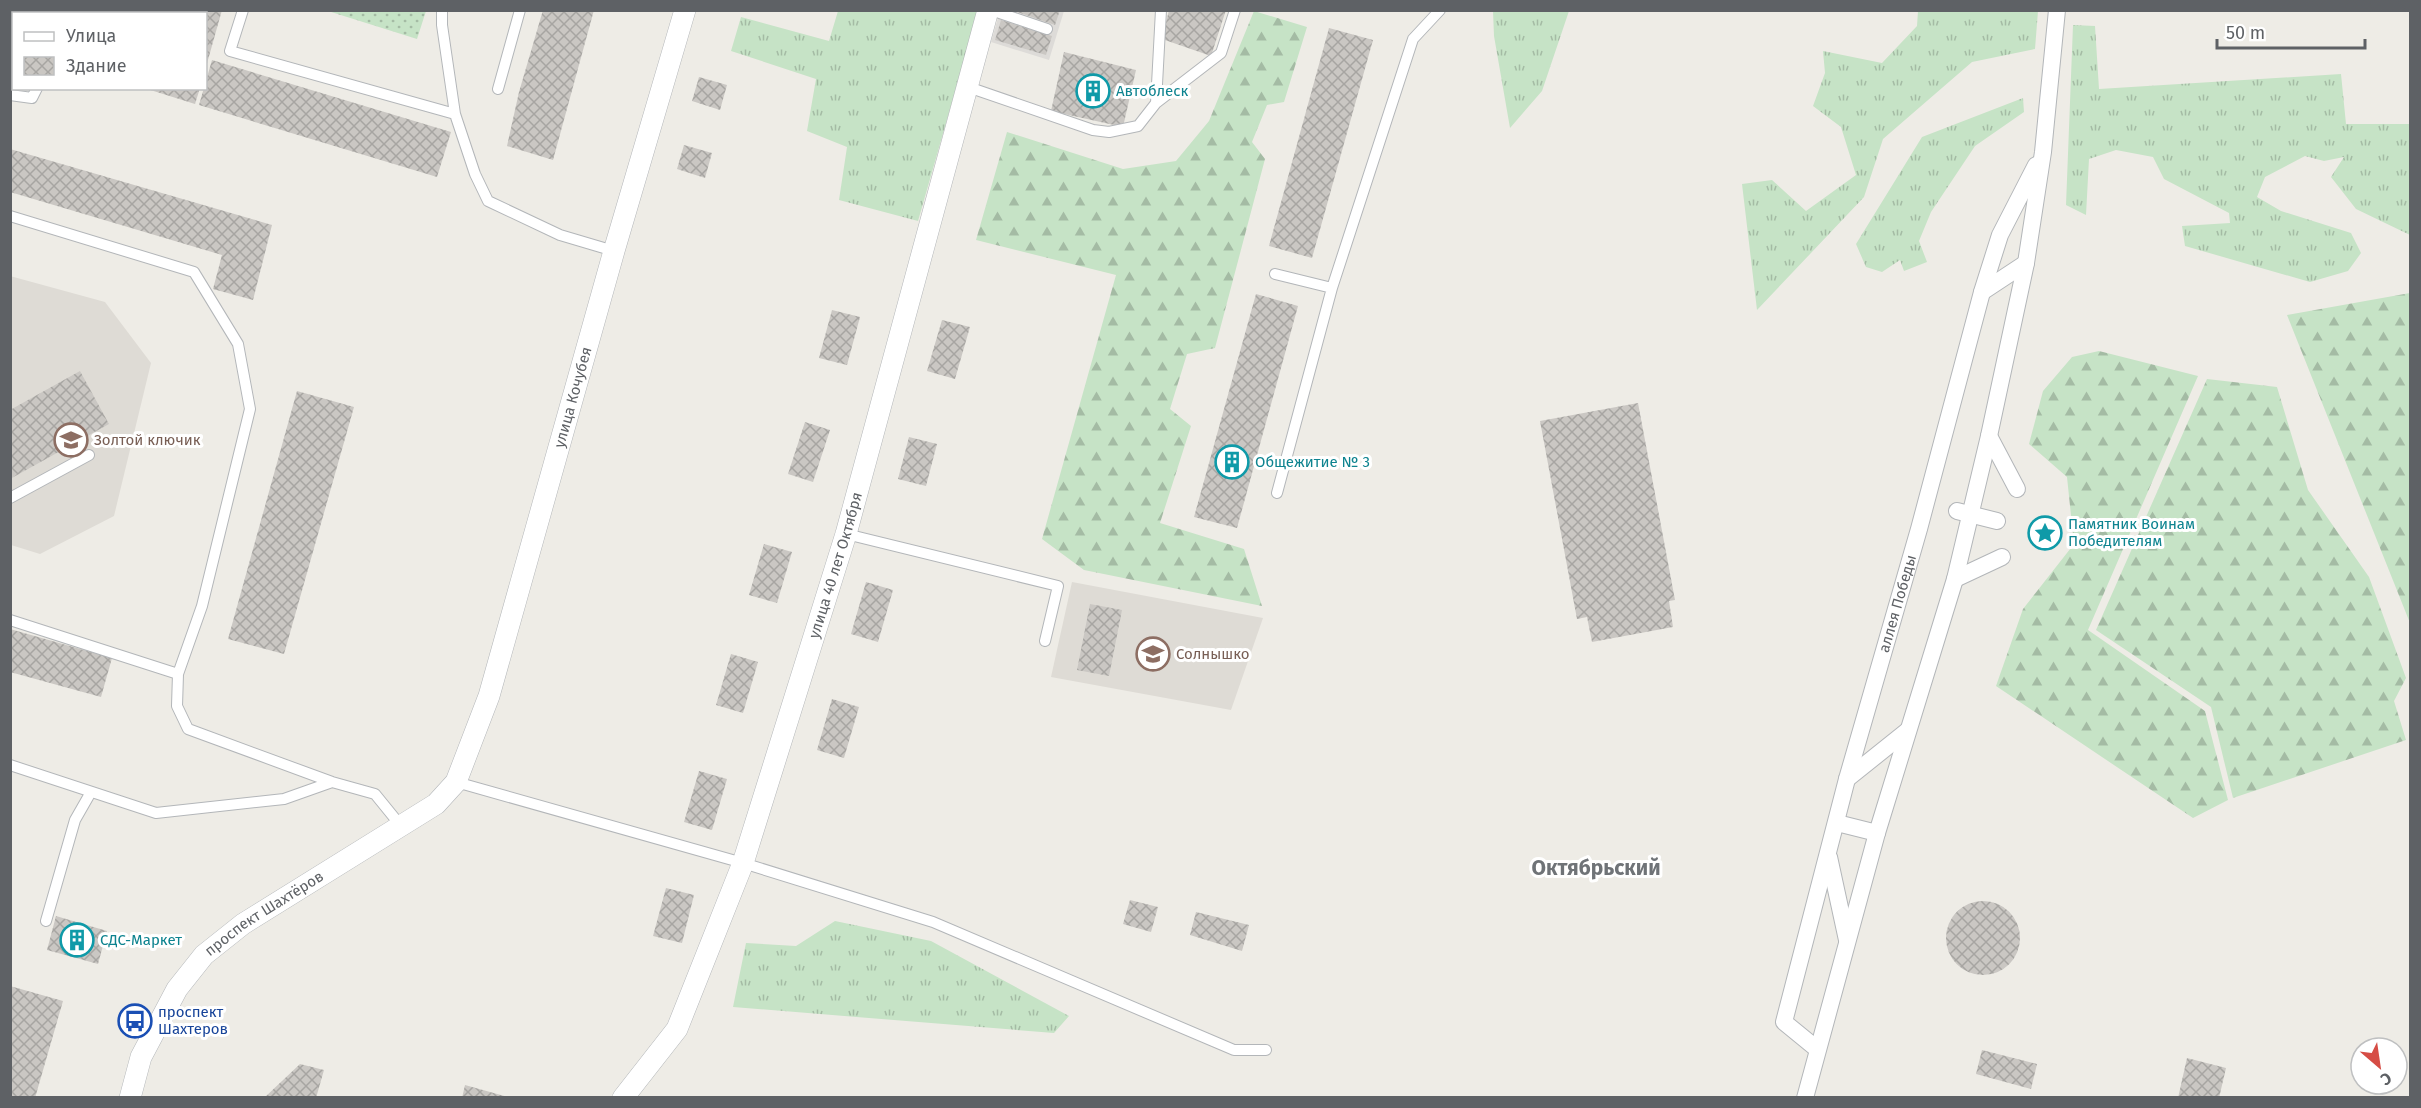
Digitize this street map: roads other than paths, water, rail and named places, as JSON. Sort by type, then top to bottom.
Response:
[{"type":"street","name":"улица Кочубея","points":[[456,782],[489,696],[614,251],[685,10]]},
{"type":"street","name":"улица 40 лет Октября","points":[[623,1098],[678,1029],[743,863],[846,534],[989,10]]},
{"type":"street","points":[[1804,1098],[1877,833],[1954,579],[1964,512],[1989,436],[2026,264],[2043,152],[2057,10]]},
{"type":"street","name":"аллея Победы","points":[[1817,1049],[1784,1022],[1847,779],[1919,529],[1982,292],[2000,235],[2043,152]]},
{"type":"street","points":[[1982,292],[2026,264]]},
{"type":"street","points":[[1989,436],[2017,489]]},
{"type":"street","points":[[1964,512],[1997,521]]},
{"type":"street","points":[[1954,579],[2002,557]]},
{"type":"street","points":[[1847,779],[1907,731]]},
{"type":"street","name":"проспект Шахтёров","points":[[130,1098],[141,1057],[177,989],[204,954],[243,924],[436,804],[456,782]]},
{"type":"street","points":[[1837,823],[1877,833]]},
{"type":"street","points":[[1828,853],[1848,942]]},
{"type":"lane","points":[[243,10],[230,51],[455,114]]},
{"type":"lane","points":[[442,10],[442,25],[455,114],[475,174],[488,201],[560,236],[614,251]]},
{"type":"lane","points":[[498,89],[520,10]]},
{"type":"lane","points":[[989,10],[1047,29]]},
{"type":"lane","points":[[1156,104],[1161,10]]},
{"type":"lane","points":[[968,87],[1093,130],[1109,132],[1138,126],[1156,104],[1221,53],[1234,10]]},
{"type":"lane","points":[[1277,493],[1332,288],[1413,39],[1440,10]]},
{"type":"lane","points":[[10,95],[33,98],[36,90]]},
{"type":"lane","points":[[10,216],[194,272],[238,344],[250,408],[202,606],[178,674],[177,706],[188,729],[332,782],[375,794],[401,826]]},
{"type":"lane","points":[[1275,274],[1332,288]]},
{"type":"lane","points":[[10,498],[89,455]]},
{"type":"lane","points":[[846,534],[1058,586],[1046,640]]},
{"type":"lane","points":[[10,620],[178,674]]},
{"type":"lane","points":[[10,765],[156,813],[284,799],[332,782]]},
{"type":"lane","points":[[456,782],[743,863],[933,922],[1234,1050],[1266,1050]]},
{"type":"lane","points":[[46,921],[75,820],[91,792]]},
{"type":"place","name":"Автоблеск","points":[[1093,91]]},
{"type":"place","name":"Золтой ключик","points":[[71,440]]},
{"type":"place","name":"Общежитие № 3","points":[[1232,462]]},
{"type":"place","name":"Памятник Воинам Победителям","points":[[2045,533]]},
{"type":"place","name":"Солнышко","points":[[1153,654]]},
{"type":"place","name":"СДС-Маркет","points":[[77,940]]},
{"type":"place","name":"проспект Шахтеров","points":[[135,1021]]},
{"type":"district","name":"Октябрьский","points":[[1596,868]]}]
